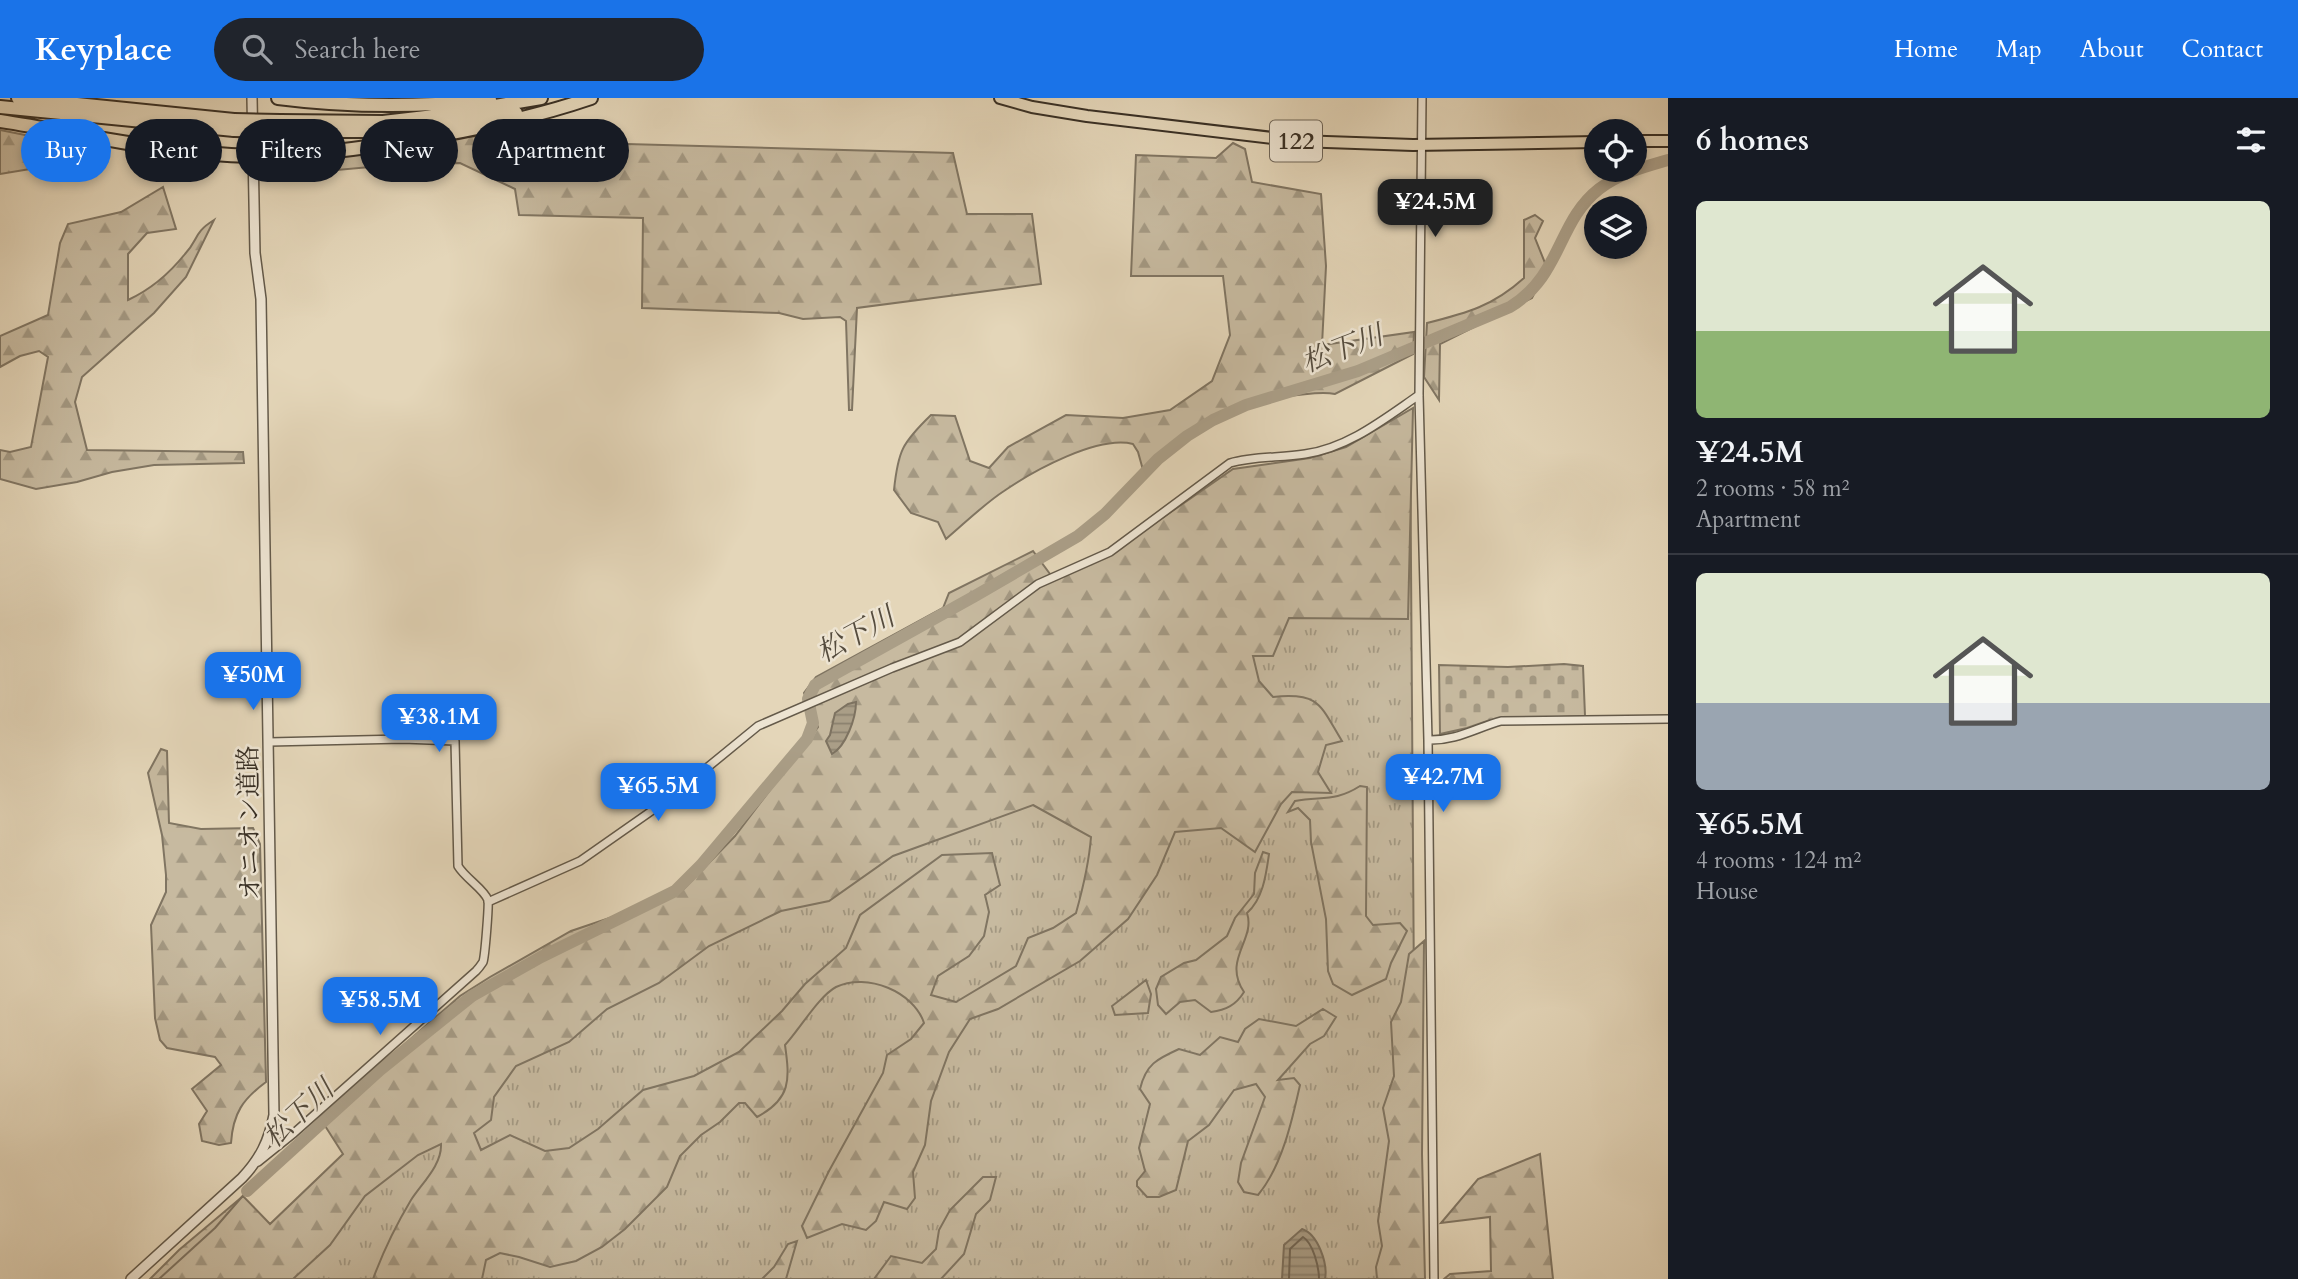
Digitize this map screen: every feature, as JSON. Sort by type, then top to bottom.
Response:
[{"type":"highway","points":[[18,98],[234,125]]},
{"type":"highway","points":[[278,98],[377,105],[450,104],[513,98]]},
{"type":"highway","points":[[346,123],[443,115],[541,98]]},
{"type":"highway","points":[[346,129],[381,131],[431,126],[541,109],[581,98]]},
{"type":"highway","points":[[346,149],[460,132],[542,115],[591,98]]},
{"type":"highway","points":[[0,107],[234,125]]},
{"type":"highway","points":[[0,121],[102,140],[236,155]]},
{"type":"main road","name":"122","points":[[1000,98],[1032,107],[1193,130],[1298,141],[1423,145],[1584,142]]},
{"type":"main road","points":[[1647,141],[1668,141]]},
{"type":"street","name":"オニオン道路","points":[[252,98],[252,119]]},
{"type":"street","points":[[1422,98],[1419,395],[1429,740],[1434,1279]]},
{"type":"street","name":"オニオン道路","points":[[131,1279],[255,1164],[270,1136],[274,1115],[261,299],[255,253],[254,182]]},
{"type":"street","points":[[488,901],[580,861],[670,798],[758,726],[960,642],[1038,584],[1110,552],[1230,463],[1242,459],[1306,454],[1339,445],[1380,422],[1419,395]]},
{"type":"street","points":[[1429,740],[1461,736],[1481,726],[1501,721],[1668,719]]},
{"type":"street","points":[[255,1164],[294,1133],[476,971],[482,964],[485,953],[488,901],[458,866],[455,741],[403,739],[269,742]]},
{"type":"green space","points":[[0,130],[21,134],[21,170],[0,174]]},
{"type":"green space","points":[[472,136],[472,169],[458,163],[458,138]]},
{"type":"green space","points":[[1233,143],[1245,149],[1252,182],[1321,194],[1326,266],[1322,345],[1414,332],[1413,354],[1335,394],[1280,398],[1228,411],[1143,470],[1133,444],[1102,445],[1066,457],[1004,491],[946,539],[938,522],[911,513],[894,490],[897,466],[903,448],[931,415],[955,416],[970,461],[989,468],[1008,447],[1066,415],[1123,418],[1170,410],[1212,381],[1230,335],[1223,276],[1131,276],[1136,155],[1216,158]]},
{"type":"green space","points":[[629,144],[953,153],[967,214],[1032,214],[1041,284],[857,308],[852,410],[849,410],[846,321],[840,317],[803,319],[779,313],[642,308],[643,218],[519,215],[515,189],[500,182],[629,182]]},
{"type":"green space","points":[[360,152],[360,168],[346,169],[346,154]]},
{"type":"green space","points":[[163,187],[176,229],[147,233],[128,254],[128,300],[145,291],[166,274],[189,249],[199,233],[214,220],[186,277],[154,313],[82,377],[75,402],[87,450],[243,452],[244,463],[154,465],[36,489],[0,479],[0,450],[10,452],[31,447],[48,357],[39,351],[20,356],[0,367],[0,336],[48,315],[60,243],[68,224],[121,212]]},
{"type":"green space","points":[[1535,215],[1543,221],[1535,238],[1547,268],[1532,298],[1440,344],[1439,400],[1424,377],[1427,323],[1455,316],[1490,302],[1524,278],[1524,220]]},
{"type":"green space","points":[[1413,408],[1408,619],[1289,618],[1273,656],[1253,656],[1259,681],[1273,697],[1310,699],[1329,718],[1342,741],[1326,745],[1318,772],[1331,793],[1292,792],[1281,804],[1255,852],[1221,828],[1175,832],[1157,875],[1128,919],[1080,961],[998,1009],[970,1019],[949,1052],[931,1101],[925,1145],[913,1172],[915,1198],[907,1209],[884,1202],[876,1221],[866,1230],[842,1224],[807,1238],[802,1226],[883,1073],[887,1055],[911,1039],[924,1023],[919,1012],[900,994],[875,984],[848,983],[830,991],[785,1045],[788,1068],[786,1087],[776,1103],[757,1117],[745,1103],[739,1103],[680,1156],[667,1187],[625,1229],[602,1247],[576,1261],[550,1267],[500,1253],[486,1260],[482,1279],[373,1279],[400,1219],[435,1166],[441,1144],[418,1155],[365,1196],[330,1245],[293,1279],[150,1279],[179,1250],[243,1196],[270,1224],[343,1154],[320,1118],[460,996],[571,931],[678,895],[735,836],[818,727],[804,693],[816,677],[943,608],[949,593],[1033,551],[1053,578],[1129,541],[1233,469],[1310,458],[1346,447]],"holes":[[[1033,805],[1091,837],[1076,913],[1053,928],[1028,938],[1016,966],[956,1002],[931,995],[938,976],[969,956],[984,936],[989,912],[985,895],[1000,885],[992,853],[942,855],[860,915],[846,948],[805,984],[782,1011],[739,1052],[694,1076],[643,1090],[598,1129],[569,1148],[545,1151],[510,1135],[481,1150],[474,1133],[491,1120],[494,1097],[516,1066],[569,1042],[607,1009],[659,983],[709,946],[781,911],[829,901],[893,856]]]},
{"type":"green space","points":[[1410,421],[1416,1279],[237,1279],[442,1090],[1232,641]]},
{"type":"green space","points":[[1564,664],[1583,666],[1585,716],[1490,720],[1440,734],[1439,665],[1508,667]]},
{"type":"green space","points":[[161,749],[167,751],[169,823],[201,829],[253,828],[260,844],[266,1082],[245,1101],[234,1123],[231,1143],[219,1145],[202,1141],[199,1124],[207,1111],[192,1089],[221,1065],[215,1057],[167,1048],[160,1040],[155,1018],[151,925],[166,892],[166,875],[162,835],[148,773]]},
{"type":"green space","points":[[1360,786],[1367,787],[1366,916],[1373,925],[1400,923],[1407,931],[1386,979],[1352,995],[1333,984],[1328,971],[1326,919],[1311,842],[1310,820],[1298,808],[1288,812],[1295,801],[1336,796]]},
{"type":"green space","points":[[1263,852],[1269,854],[1265,878],[1257,901],[1247,913],[1249,923],[1236,970],[1244,992],[1234,1004],[1221,1010],[1211,1012],[1195,1000],[1180,1002],[1166,1014],[1158,1005],[1156,989],[1161,977],[1184,963],[1196,960],[1227,936],[1235,918],[1254,894],[1255,873]]},
{"type":"green space","points":[[1424,941],[1422,1154],[1425,1279],[1377,1279],[1376,1267],[1382,1246],[1378,1221],[1389,1141],[1383,1108],[1394,1076],[1391,1022],[1401,1002],[1409,954]]},
{"type":"green space","points":[[1146,980],[1151,994],[1148,1013],[1115,1015],[1112,1006]]},
{"type":"green space","points":[[1323,1009],[1336,1017],[1324,1036],[1310,1044],[1278,1080],[1294,1078],[1300,1085],[1280,1157],[1258,1195],[1244,1192],[1238,1182],[1241,1163],[1265,1097],[1256,1084],[1234,1090],[1209,1125],[1188,1141],[1176,1190],[1159,1197],[1147,1197],[1137,1186],[1137,1181],[1145,1171],[1139,1148],[1150,1104],[1140,1089],[1149,1068],[1164,1056],[1179,1049],[1200,1055],[1220,1037],[1238,1042],[1245,1029],[1259,1019],[1296,1026]]},
{"type":"green space","points":[[1540,1154],[1553,1279],[1444,1279],[1450,1274],[1491,1271],[1490,1217],[1441,1223],[1478,1179]]},
{"type":"green space","points":[[983,1177],[996,1177],[990,1200],[976,1214],[964,1254],[941,1279],[874,1279],[891,1256],[922,1263],[936,1249],[939,1230],[950,1210]]},
{"type":"green space","points":[[797,1241],[786,1279],[762,1279],[774,1267],[788,1244]]},
{"type":"water","points":[[856,702],[849,731],[842,745],[832,754],[826,741],[835,713]]},
{"type":"water","points":[[1302,1229],[1313,1237],[1321,1250],[1325,1279],[1282,1279],[1284,1245]]},
{"type":"waterway","name":"松下川","points":[[247,1191],[380,1070],[472,996],[541,957],[675,891],[701,865],[807,739],[813,723],[808,699],[815,685],[1078,536],[1105,514],[1158,459],[1213,420],[1246,405],[1358,371],[1510,307],[1540,280],[1585,202],[1607,183],[1668,160]]},
{"type":"waterway","name":"松下川","points":[[159,1279],[215,1228],[247,1191]]}]
